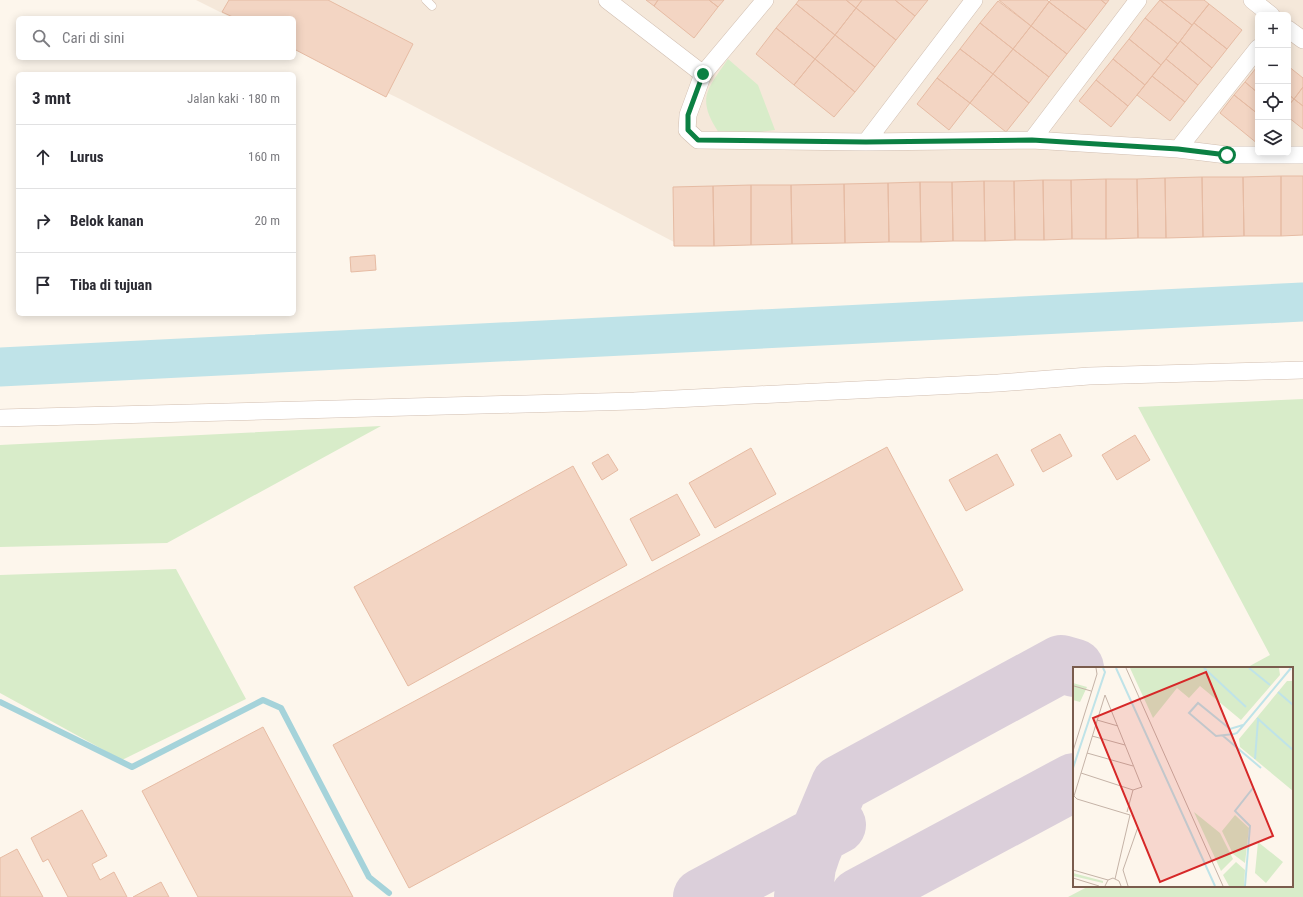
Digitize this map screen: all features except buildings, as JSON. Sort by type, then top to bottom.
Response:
[{"type":"street","points":[[607,0],[703,74]]},
{"type":"street","points":[[765,0],[703,74],[688,115],[688,130],[698,140],[866,142],[1032,140],[1178,149],[1227,155],[1303,155]]},
{"type":"street","points":[[866,142],[974,0]]},
{"type":"street","points":[[1032,140],[1138,0]]},
{"type":"street","points":[[1252,0],[1267,12]]},
{"type":"street","points":[[1291,31],[1303,40]]},
{"type":"street","points":[[1178,149],[1255,52]]},
{"type":"street","points":[[0,418],[634,401],[998,383],[1089,376],[1303,370]]},
{"type":"shaded area","points":[[196,0],[1303,0],[1303,230],[674,242],[400,99],[296,49],[296,16],[228,16]]},
{"type":"green space","points":[[728,59],[758,85],[775,130],[730,136],[719,133],[712,121],[706,102],[707,94],[714,79]]},
{"type":"green space","points":[[1303,399],[1303,897],[1068,897],[1087,887],[1293,887],[1293,667],[1248,667],[1270,655],[1138,407]]},
{"type":"green space","points":[[381,426],[167,543],[0,547],[0,445]]},
{"type":"green space","points":[[176,569],[246,699],[122,760],[0,693],[0,575]]},
{"type":"waterway","points":[[0,367],[1303,302]]},
{"type":"waterway","points":[[0,702],[132,767],[263,700],[281,708],[369,877],[389,893]]},
{"type":"taxiway","points":[[803,897],[807,866],[840,784],[1061,664],[1073,667]]},
{"type":"taxiway","points":[[859,897],[1073,783]]},
{"type":"taxiway","points":[[702,897],[837,825]]},
{"type":"route","points":[[703,74],[688,115],[688,130],[698,140],[866,142],[1032,140],[1178,149],[1227,155]]}]
